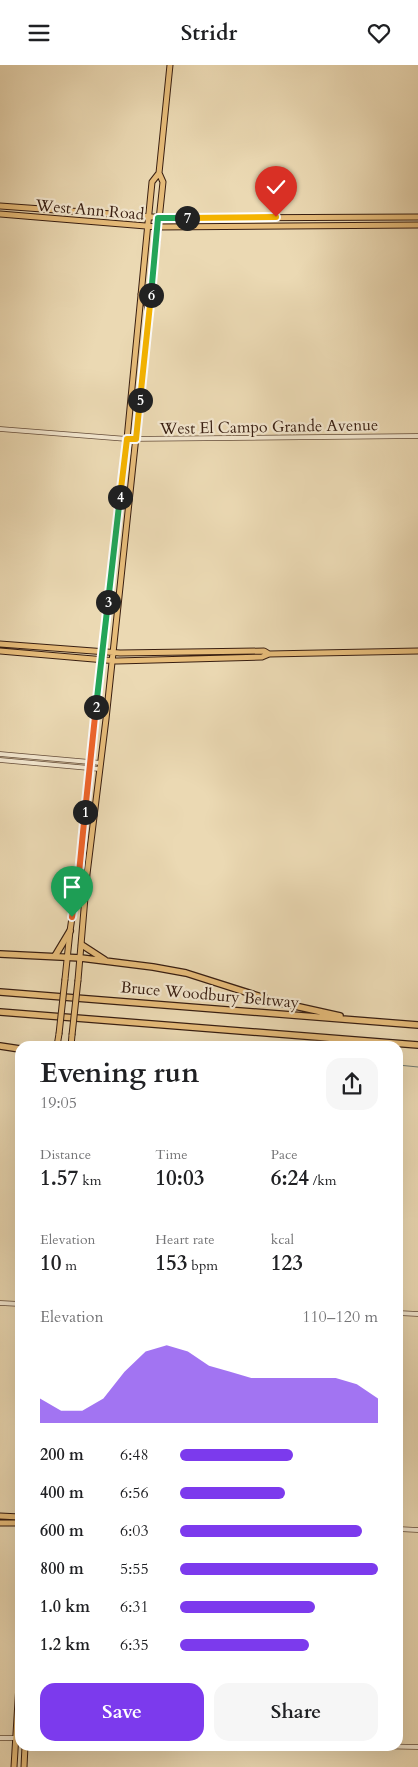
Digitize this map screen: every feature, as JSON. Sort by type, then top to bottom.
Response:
[{"type":"highway","points":[[54,956],[60,950],[70,931]]},
{"type":"highway","points":[[82,945],[107,961]]},
{"type":"highway","points":[[0,954],[81,958],[179,971],[276,1002],[366,1021]]},
{"type":"highway","name":"Bruce Woodbury Beltway","points":[[0,992],[418,1025]]},
{"type":"highway","name":"Bruce Woodbury Beltway","points":[[0,1012],[362,1041]]},
{"type":"highway","name":"Bruce Woodbury Beltway","points":[[403,1044],[418,1045]]},
{"type":"highway","points":[[0,1046],[15,1048]]},
{"type":"main road","points":[[58,1041],[70,931],[79,879],[127,439],[152,183],[159,173],[170,65]]},
{"type":"main road","points":[[71,1041],[81,958],[87,874],[148,330],[163,181],[159,173]]},
{"type":"main road","name":"West Ann Road","points":[[0,206],[158,218],[418,217]]},
{"type":"main road","points":[[22,216],[41,214],[46,210]]},
{"type":"main road","points":[[45,218],[55,214],[74,212]]},
{"type":"main road","name":"West Ann Road","points":[[0,214],[148,227],[418,225]]},
{"type":"main road","points":[[141,294],[145,297],[149,315]]},
{"type":"main road","points":[[138,329],[148,330]]},
{"type":"main road","points":[[0,644],[113,653],[264,651],[269,654]]},
{"type":"main road","points":[[0,651],[112,661],[262,657],[269,654],[418,651]]},
{"type":"main road","points":[[213,658],[230,652]]},
{"type":"main road","points":[[0,1516],[15,1517]]},
{"type":"main road","points":[[0,1523],[15,1523]]},
{"type":"main road","points":[[14,1767],[16,1751]]},
{"type":"main road","points":[[24,1767],[25,1751]]},
{"type":"street","name":"West El Campo Grande Avenue","points":[[0,429],[127,439],[418,436]]},
{"type":"street","points":[[0,757],[20,762],[90,765]]},
{"type":"street","points":[[0,757],[48,759],[100,766]]},
{"type":"street","points":[[47,764],[48,759]]},
{"type":"street","points":[[0,1303],[15,1304]]},
{"type":"street","points":[[403,1313],[418,1314]]},
{"type":"street","points":[[403,1529],[418,1530]]},
{"type":"street","points":[[0,1738],[15,1738]]},
{"type":"street","points":[[403,1747],[418,1747]]},
{"type":"waterway","points":[[403,1066],[418,1067]]},
{"type":"route","points":[[72,917],[78,884],[96,704],[127,439],[136,439],[158,218],[276,217]]}]
